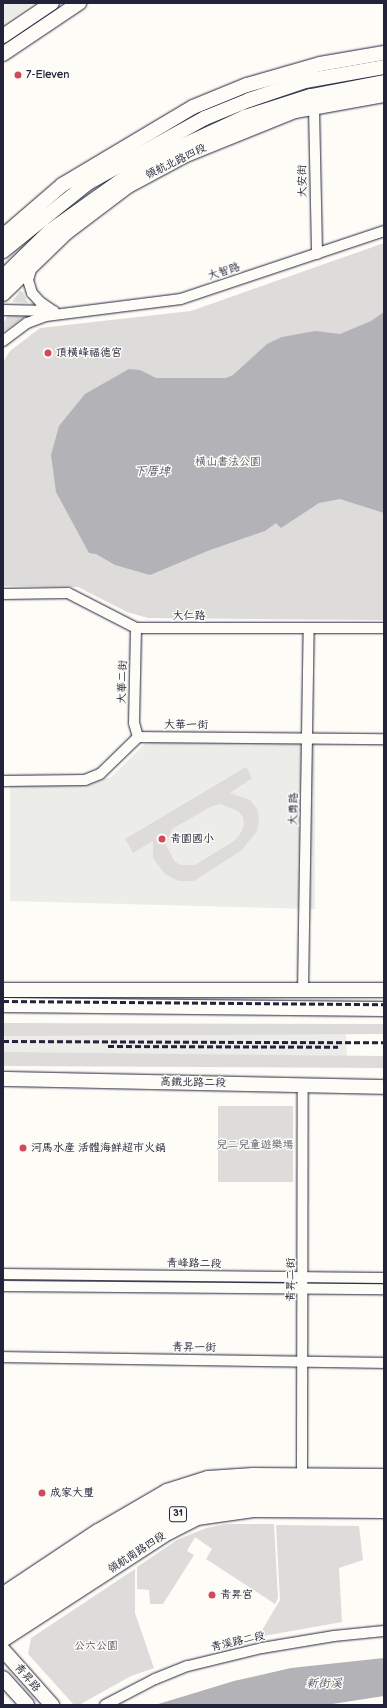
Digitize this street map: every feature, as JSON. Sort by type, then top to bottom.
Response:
[{"type":"main road","name":"31","points":[[3,1610],[160,1506],[187,1495],[226,1487],[254,1484],[384,1487]]},
{"type":"main road","name":"領航南路四段","points":[[3,1627],[160,1524],[192,1507],[254,1498],[384,1500]]},
{"type":"street","points":[[3,36],[52,3]]},
{"type":"street","points":[[6,50],[79,3]]},
{"type":"street","points":[[3,236],[62,184],[194,107],[247,86],[320,64],[384,54]]},
{"type":"street","points":[[3,251],[88,183],[205,118],[305,81],[384,67]]},
{"type":"street","name":"領航北路四段","points":[[3,277],[50,231],[147,162],[245,117],[311,96],[384,82]]},
{"type":"street","name":"領航北路四段","points":[[3,294],[34,260],[66,233],[128,186],[186,154],[295,112],[384,95]]},
{"type":"street","name":"大安街","points":[[314,108],[317,254]]},
{"type":"street","name":"大智路","points":[[3,342],[30,320],[66,312],[181,299],[384,231]]},
{"type":"street","points":[[34,260],[28,280],[32,293],[40,302],[53,311]]},
{"type":"street","name":"大智路","points":[[3,310],[66,312]]},
{"type":"street","name":"大仁路","points":[[3,594],[68,593],[136,628],[384,628]]},
{"type":"street","name":"大華二街","points":[[136,628],[134,723],[138,737]]},
{"type":"street","name":"大勇路","points":[[303,990],[309,628]]},
{"type":"street","points":[[3,781],[85,780],[100,774],[138,737]]},
{"type":"street","name":"大華一街","points":[[138,737],[384,739]]},
{"type":"street","points":[[3,990],[384,990]]},
{"type":"street","points":[[3,1005],[384,1009]]},
{"type":"street","name":"高鐵北路二段","points":[[3,1079],[384,1087]]},
{"type":"street","name":"青昇二街","points":[[302,1474],[304,1086]]},
{"type":"street","name":"青峰路二段","points":[[3,1274],[384,1278]]},
{"type":"street","points":[[3,1286],[384,1289]]},
{"type":"street","name":"青昇一街","points":[[3,1357],[384,1363]]},
{"type":"street","name":"31","points":[[5,1591],[115,1521],[168,1491],[208,1478],[302,1474],[384,1476]]},
{"type":"street","name":"領航南路四段","points":[[3,1640],[168,1533],[197,1518],[253,1510],[384,1511]]},
{"type":"street","points":[[78,1560],[115,1521]]},
{"type":"street","name":"青溪路二段","points":[[105,1705],[154,1679],[188,1666],[269,1647],[334,1636],[384,1632]]},
{"type":"street","name":"青昇路","points":[[3,1650],[52,1705]]},
{"type":"street","name":"青昇路","points":[[3,1678],[27,1705]]},
{"type":"shaded area","points":[[3,3],[34,3],[3,24]]},
{"type":"shaded area","name":"青園國小","points":[[153,736],[315,739],[315,909],[10,901],[10,778],[110,778]]},
{"type":"shaded area","points":[[5,1034],[346,1034],[347,1056],[4,1053]]},
{"type":"green space","name":"橫山書法公園","points":[[384,243],[384,620],[148,618],[127,612],[78,587],[3,586],[3,362],[10,351],[40,328],[191,311]]},
{"type":"green space","points":[[20,291],[23,292],[28,303],[12,302]]},
{"type":"green space","points":[[8,315],[26,316],[3,332],[3,324]]},
{"type":"green space","points":[[246,767],[252,778],[230,793],[250,800],[257,809],[259,819],[257,831],[242,850],[194,881],[179,881],[165,874],[153,858],[153,841],[133,853],[125,839]],"holes":[[[220,804],[238,811],[243,817],[244,825],[240,834],[234,841],[195,865],[181,865],[175,862],[166,845],[172,829],[212,806]]]},
{"type":"green space","points":[[3,1023],[384,1024],[384,1034],[3,1036]]},
{"type":"green space","points":[[3,1052],[384,1056],[384,1068],[3,1066]]},
{"type":"green space","name":"兒二兒童遊樂場","points":[[218,1106],[293,1106],[293,1182],[218,1182]]},
{"type":"green space","points":[[226,1524],[274,1524],[278,1598],[275,1604],[206,1559],[212,1549],[195,1537],[187,1551],[194,1555],[163,1604],[150,1604],[149,1590],[137,1589],[137,1567],[177,1540],[206,1528]]},
{"type":"green space","points":[[276,1525],[359,1526],[363,1560],[339,1568],[342,1622],[258,1637],[280,1600]]},
{"type":"green space","name":"公六公園","points":[[135,1569],[135,1613],[154,1668],[131,1676],[79,1705],[74,1705],[28,1654],[31,1638]]},
{"type":"water","name":"下厝埤","points":[[384,312],[384,513],[340,499],[319,503],[281,528],[276,523],[265,531],[210,550],[150,575],[115,565],[96,554],[89,553],[56,492],[51,455],[59,426],[85,394],[129,369],[140,370],[156,378],[226,378],[233,375],[267,344],[282,337],[315,331],[340,334],[371,321]]},
{"type":"water","name":"新街溪","points":[[384,1658],[384,1696],[326,1705],[155,1705],[234,1681],[291,1668]]},
{"type":"railway","points":[[3,1001],[384,1004]]},
{"type":"railway","points":[[3,1041],[384,1042]]},
{"type":"railway","points":[[108,1046],[338,1047]]},
{"type":"place","name":"7-Eleven","points":[[18,75]]},
{"type":"place","name":"頂橫峰福德宮","points":[[48,353]]},
{"type":"place","name":"青園國小","points":[[162,839]]},
{"type":"place","name":"河馬水產 活體海鮮超市火鍋","points":[[23,1148]]},
{"type":"place","name":"成家大璽","points":[[42,1493]]},
{"type":"place","name":"青昇宮","points":[[212,1595]]}]
